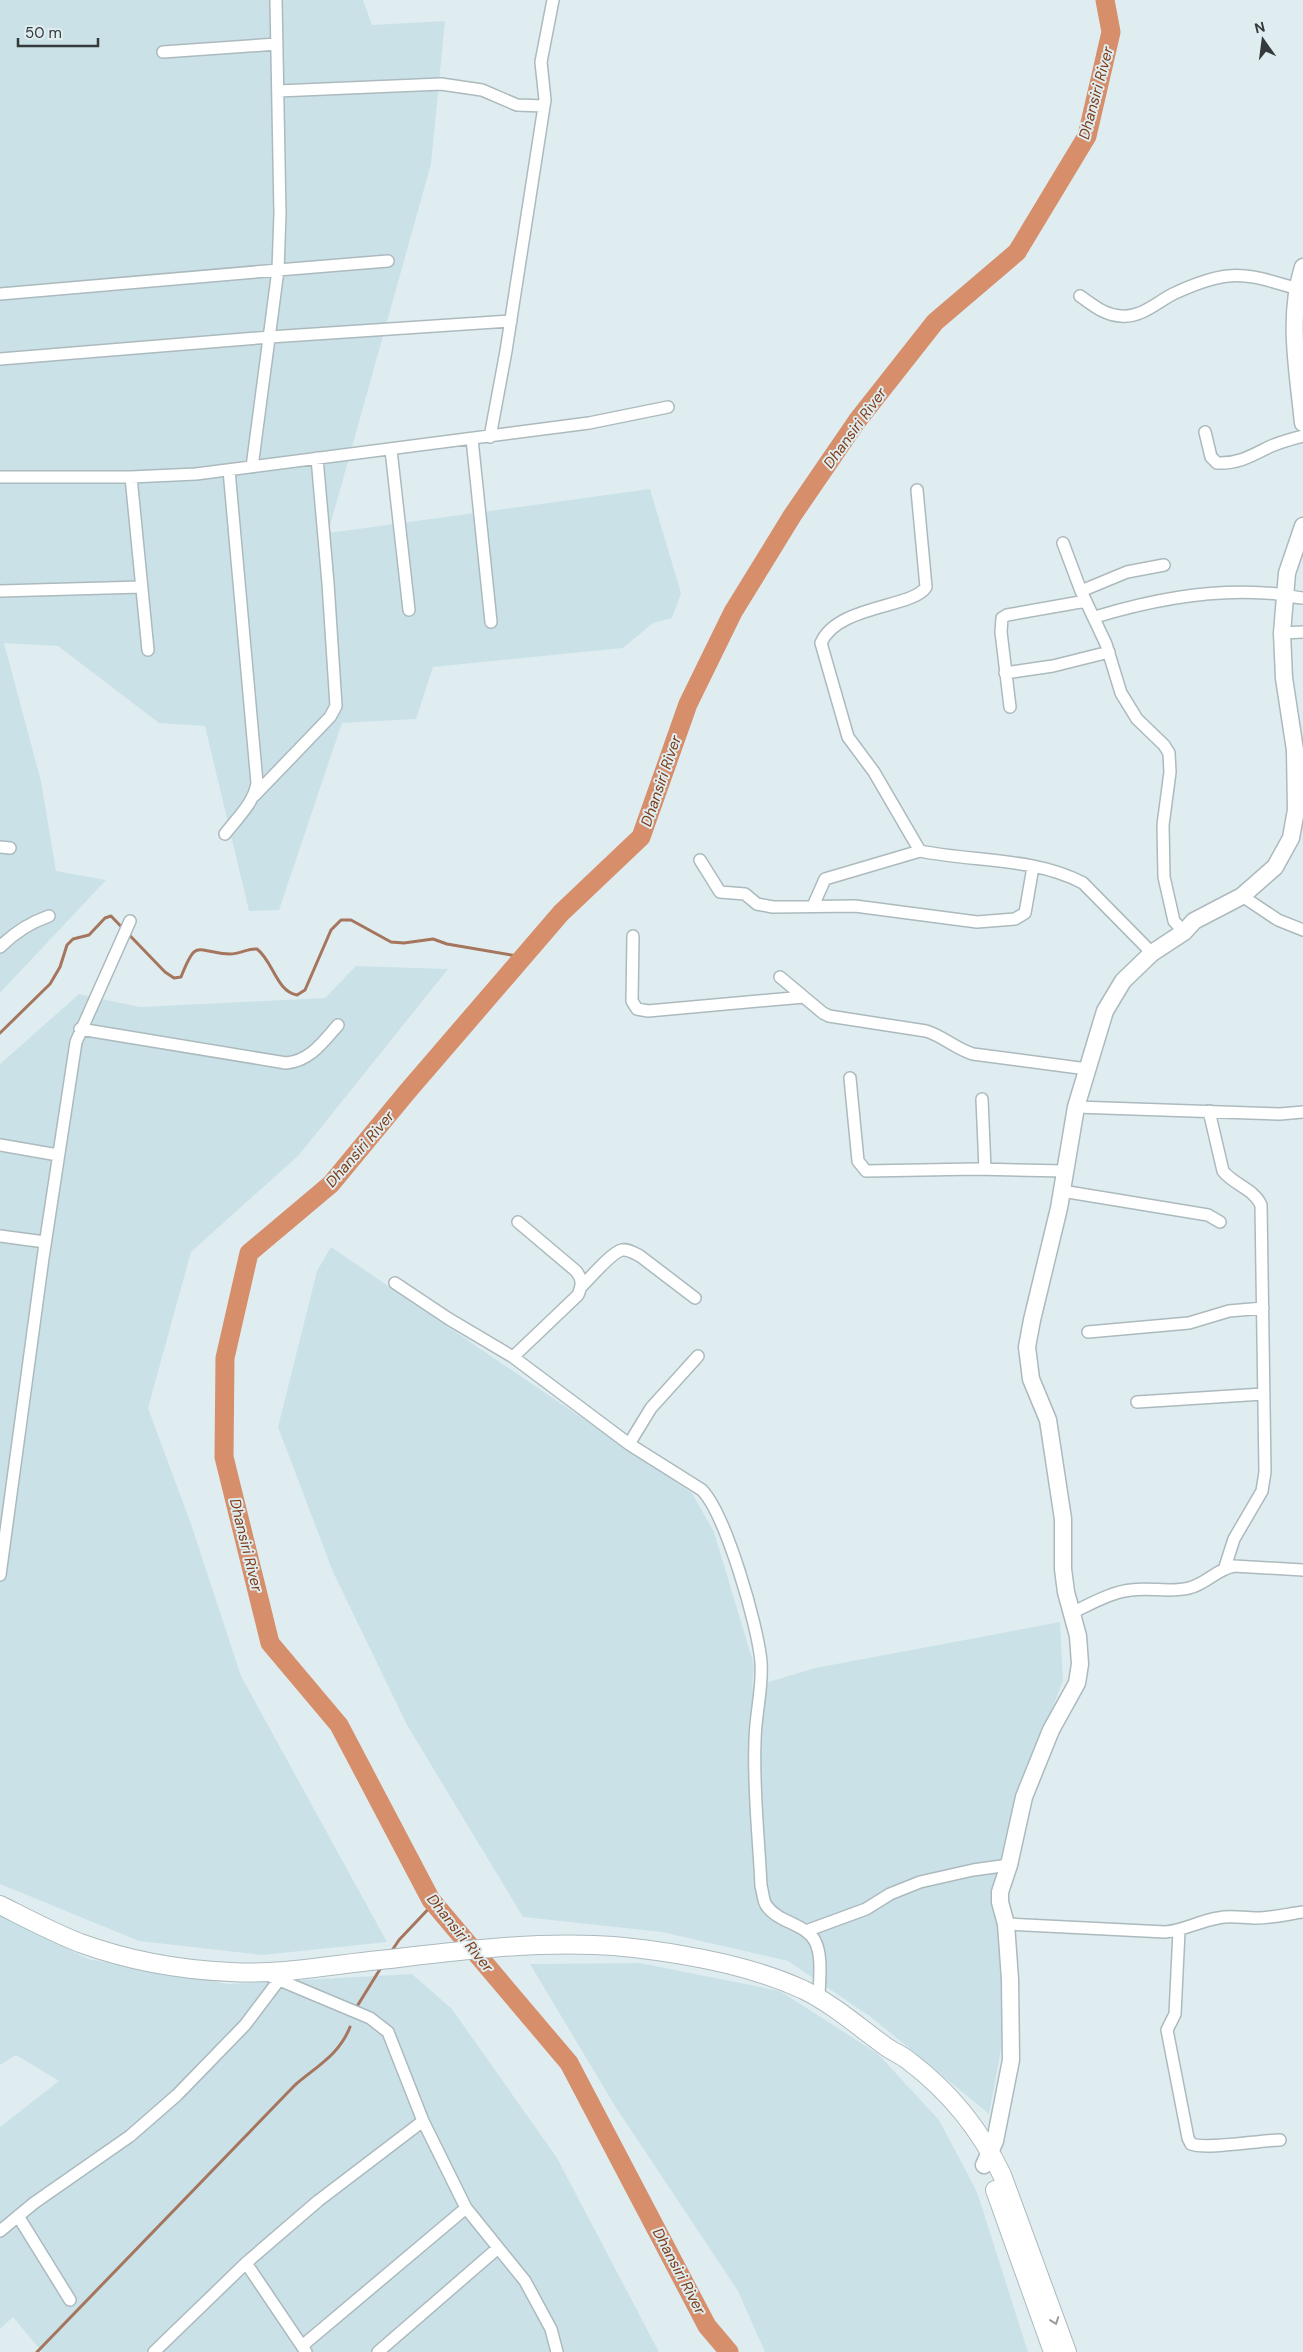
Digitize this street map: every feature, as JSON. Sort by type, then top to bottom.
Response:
[{"type":"main road","points":[[0,1905],[51,1930],[101,1950],[196,1969],[271,1977],[307,1970],[410,1956],[558,1945],[621,1946],[720,1962],[775,1978],[819,1998],[850,2018],[888,2048],[900,2064],[952,2116],[973,2145],[987,2158],[1025,2236],[1066,2352]]},
{"type":"main road","points":[[987,2158],[1053,2352]]},
{"type":"street","points":[[252,467],[278,270],[280,214],[276,0]]},
{"type":"street","points":[[490,437],[544,106],[541,62],[553,0]]},
{"type":"street","points":[[163,52],[277,44]]},
{"type":"street","points":[[278,91],[440,84],[482,90],[517,104],[544,106]]},
{"type":"street","points":[[0,294],[388,261]]},
{"type":"street","points":[[1303,267],[1296,288],[1294,303],[1296,352],[1303,423]]},
{"type":"street","points":[[1080,296],[1098,309],[1122,316],[1146,310],[1172,294],[1226,276],[1254,277],[1296,288]]},
{"type":"street","points":[[0,359],[510,320]]},
{"type":"street","points":[[0,476],[131,477],[229,470],[490,437],[621,418],[668,407]]},
{"type":"street","points":[[1205,432],[1211,457],[1216,463],[1225,464],[1250,458],[1279,443],[1303,436]]},
{"type":"street","points":[[472,439],[491,622]]},
{"type":"street","points":[[391,450],[409,610]]},
{"type":"street","points":[[225,834],[254,796],[330,717],[336,706],[317,458]]},
{"type":"street","points":[[229,470],[245,665],[256,768],[257,783],[254,796]]},
{"type":"street","points":[[131,477],[148,650]]},
{"type":"street","points":[[917,490],[926,587],[923,593],[874,607],[854,616],[824,636],[821,643],[848,737],[870,765],[920,851]]},
{"type":"street","points":[[987,2158],[995,2141],[1011,2060],[1010,1979],[1006,1924],[1000,1902],[1000,1892],[1009,1865],[1024,1797],[1051,1730],[1078,1683],[1080,1664],[1073,1612],[1066,1592],[1063,1568],[1063,1519],[1048,1420],[1031,1379],[1027,1346],[1062,1191],[1076,1107],[1105,1012],[1123,981],[1152,953],[1184,932],[1194,921],[1242,896],[1275,867],[1297,839],[1296,810],[1299,751],[1284,678],[1282,633],[1287,573],[1303,526]]},
{"type":"street","points":[[1063,543],[1083,596],[1095,617],[1109,652],[1115,676],[1128,707],[1137,719],[1164,744],[1169,753],[1170,772],[1162,826],[1164,878],[1174,921],[1184,932]]},
{"type":"street","points":[[1010,707],[1000,624],[1002,618],[1007,615],[1083,596],[1127,572],[1164,565]]},
{"type":"street","points":[[0,591],[141,587]]},
{"type":"street","points":[[1095,617],[1148,602],[1178,596],[1234,592],[1268,593],[1284,597],[1303,598]]},
{"type":"street","points":[[1282,633],[1303,632]]},
{"type":"street","points":[[1005,673],[1053,666],[1109,652]]},
{"type":"street","points":[[813,906],[825,879],[920,851],[1033,867],[1070,876],[1083,883],[1152,953]]},
{"type":"street","points":[[700,860],[720,892],[749,895],[757,904],[773,907],[855,906],[977,922],[1015,919],[1025,913],[1033,867]]},
{"type":"street","points":[[1242,896],[1278,920],[1303,930]]},
{"type":"street","points":[[0,947],[19,930],[49,916]]},
{"type":"street","points":[[0,1575],[45,1242],[76,1042],[80,1029],[130,921]]},
{"type":"street","points":[[633,936],[632,1001],[637,1009],[648,1011],[804,997]]},
{"type":"street","points":[[780,977],[830,1016],[926,1031],[960,1050],[973,1054],[1087,1070]]},
{"type":"street","points":[[80,1029],[286,1063],[298,1062],[312,1054],[338,1026]]},
{"type":"street","points":[[850,1078],[858,1161],[866,1171],[986,1169],[1065,1171]]},
{"type":"street","points":[[982,1099],[986,1169]]},
{"type":"street","points":[[1076,1107],[1280,1114],[1303,1112]]},
{"type":"street","points":[[1209,1111],[1223,1171],[1228,1177],[1254,1194],[1261,1205],[1265,1472],[1262,1491],[1234,1539],[1228,1553],[1225,1568]]},
{"type":"street","points":[[0,1145],[58,1155]]},
{"type":"street","points":[[1062,1191],[1208,1215],[1220,1222]]},
{"type":"street","points":[[518,1222],[576,1271],[582,1278],[582,1286]]},
{"type":"street","points":[[0,1236],[45,1242]]},
{"type":"street","points":[[513,1357],[578,1295],[582,1286],[618,1251],[631,1250],[695,1298]]},
{"type":"street","points":[[395,1283],[449,1319],[513,1357],[629,1444],[702,1490],[710,1498],[725,1535],[757,1632],[761,1663],[755,1742],[761,1886],[765,1904],[776,1916],[806,1931],[814,1940],[819,1952],[819,1998]]},
{"type":"street","points":[[1088,1332],[1189,1324],[1229,1311],[1263,1308]]},
{"type":"street","points":[[629,1444],[651,1408],[698,1356]]},
{"type":"street","points":[[1137,1402],[1263,1394]]},
{"type":"street","points":[[1073,1612],[1117,1592],[1192,1588],[1225,1568],[1234,1566],[1303,1570]]},
{"type":"street","points":[[806,1931],[866,1909],[890,1894],[920,1882],[974,1870],[1009,1865]]},
{"type":"street","points":[[1006,1924],[1179,1931],[1195,1923],[1219,1917],[1258,1918],[1303,1912]]},
{"type":"street","points":[[1179,1931],[1175,2014],[1167,2030],[1188,2138],[1191,2144],[1210,2147],[1280,2140]]},
{"type":"street","points":[[0,2231],[34,2203],[130,2136],[177,2095],[245,2026],[271,1977],[370,2018],[388,2032],[423,2121],[466,2208],[525,2281],[551,2329],[557,2352]]},
{"type":"street","points":[[154,2352],[246,2263],[318,2201],[423,2121]]},
{"type":"street","points":[[246,2263],[304,2349],[466,2208]]},
{"type":"street","points":[[18,2216],[70,2300]]},
{"type":"street","points":[[378,2352],[498,2248]]},
{"type":"shaded area","points":[[0,0],[363,0],[372,25],[445,21],[431,164],[328,533],[650,489],[681,593],[672,618],[653,623],[623,648],[433,667],[416,719],[342,723],[279,910],[249,911],[205,726],[159,723],[58,646],[4,643],[41,781],[56,871],[106,880],[0,993]]},
{"type":"shaded area","points":[[356,966],[448,969],[299,1155],[191,1252],[148,1408],[191,1524],[241,1676],[387,1942],[262,1955],[139,1941],[0,1884],[0,1064],[79,994],[140,1007],[325,998]]},
{"type":"shaded area","points":[[331,1247],[692,1493],[714,1532],[754,1665],[752,1687],[815,1668],[1060,1622],[1063,1680],[1020,1794],[995,1891],[1005,2027],[989,2114],[871,2017],[788,1961],[662,1932],[523,1917],[407,1725],[333,1572],[278,1427],[317,1271]]},
{"type":"shaded area","points":[[0,1915],[88,1959],[228,1984],[412,1974],[452,2009],[557,2158],[659,2352],[42,2352],[13,2317],[0,2329],[0,2127],[59,2081],[16,2055],[0,2065]]},
{"type":"shaded area","points":[[640,1963],[780,1991],[878,2054],[939,2120],[977,2192],[1028,2352],[765,2352],[738,2291],[615,2106],[530,1964]]},
{"type":"waterway","name":"Dhansiri River","points":[[729,2352],[707,2326],[569,2063],[431,1900],[339,1725],[270,1643],[224,1457],[225,1358],[249,1253],[331,1184],[407,1092],[561,913],[641,837],[688,704],[733,612],[792,516],[857,421],[935,322],[1017,252],[1087,136],[1111,32],[1105,0]]},
{"type":"waterway","points":[[0,1033],[50,984],[60,967],[67,945],[73,939],[89,935],[105,918],[111,916],[165,972],[174,978],[181,977],[186,964],[195,951],[204,950],[230,954],[257,949],[284,988],[297,995],[305,990],[331,930],[341,920],[351,920],[391,942],[404,943],[433,939],[447,944],[523,957]]},
{"type":"waterway","points":[[391,1952],[399,1940],[434,1903]]},
{"type":"waterway","points":[[356,2008],[382,1966]]},
{"type":"waterway","points":[[37,2352],[295,2085],[334,2053],[350,2027]]}]
